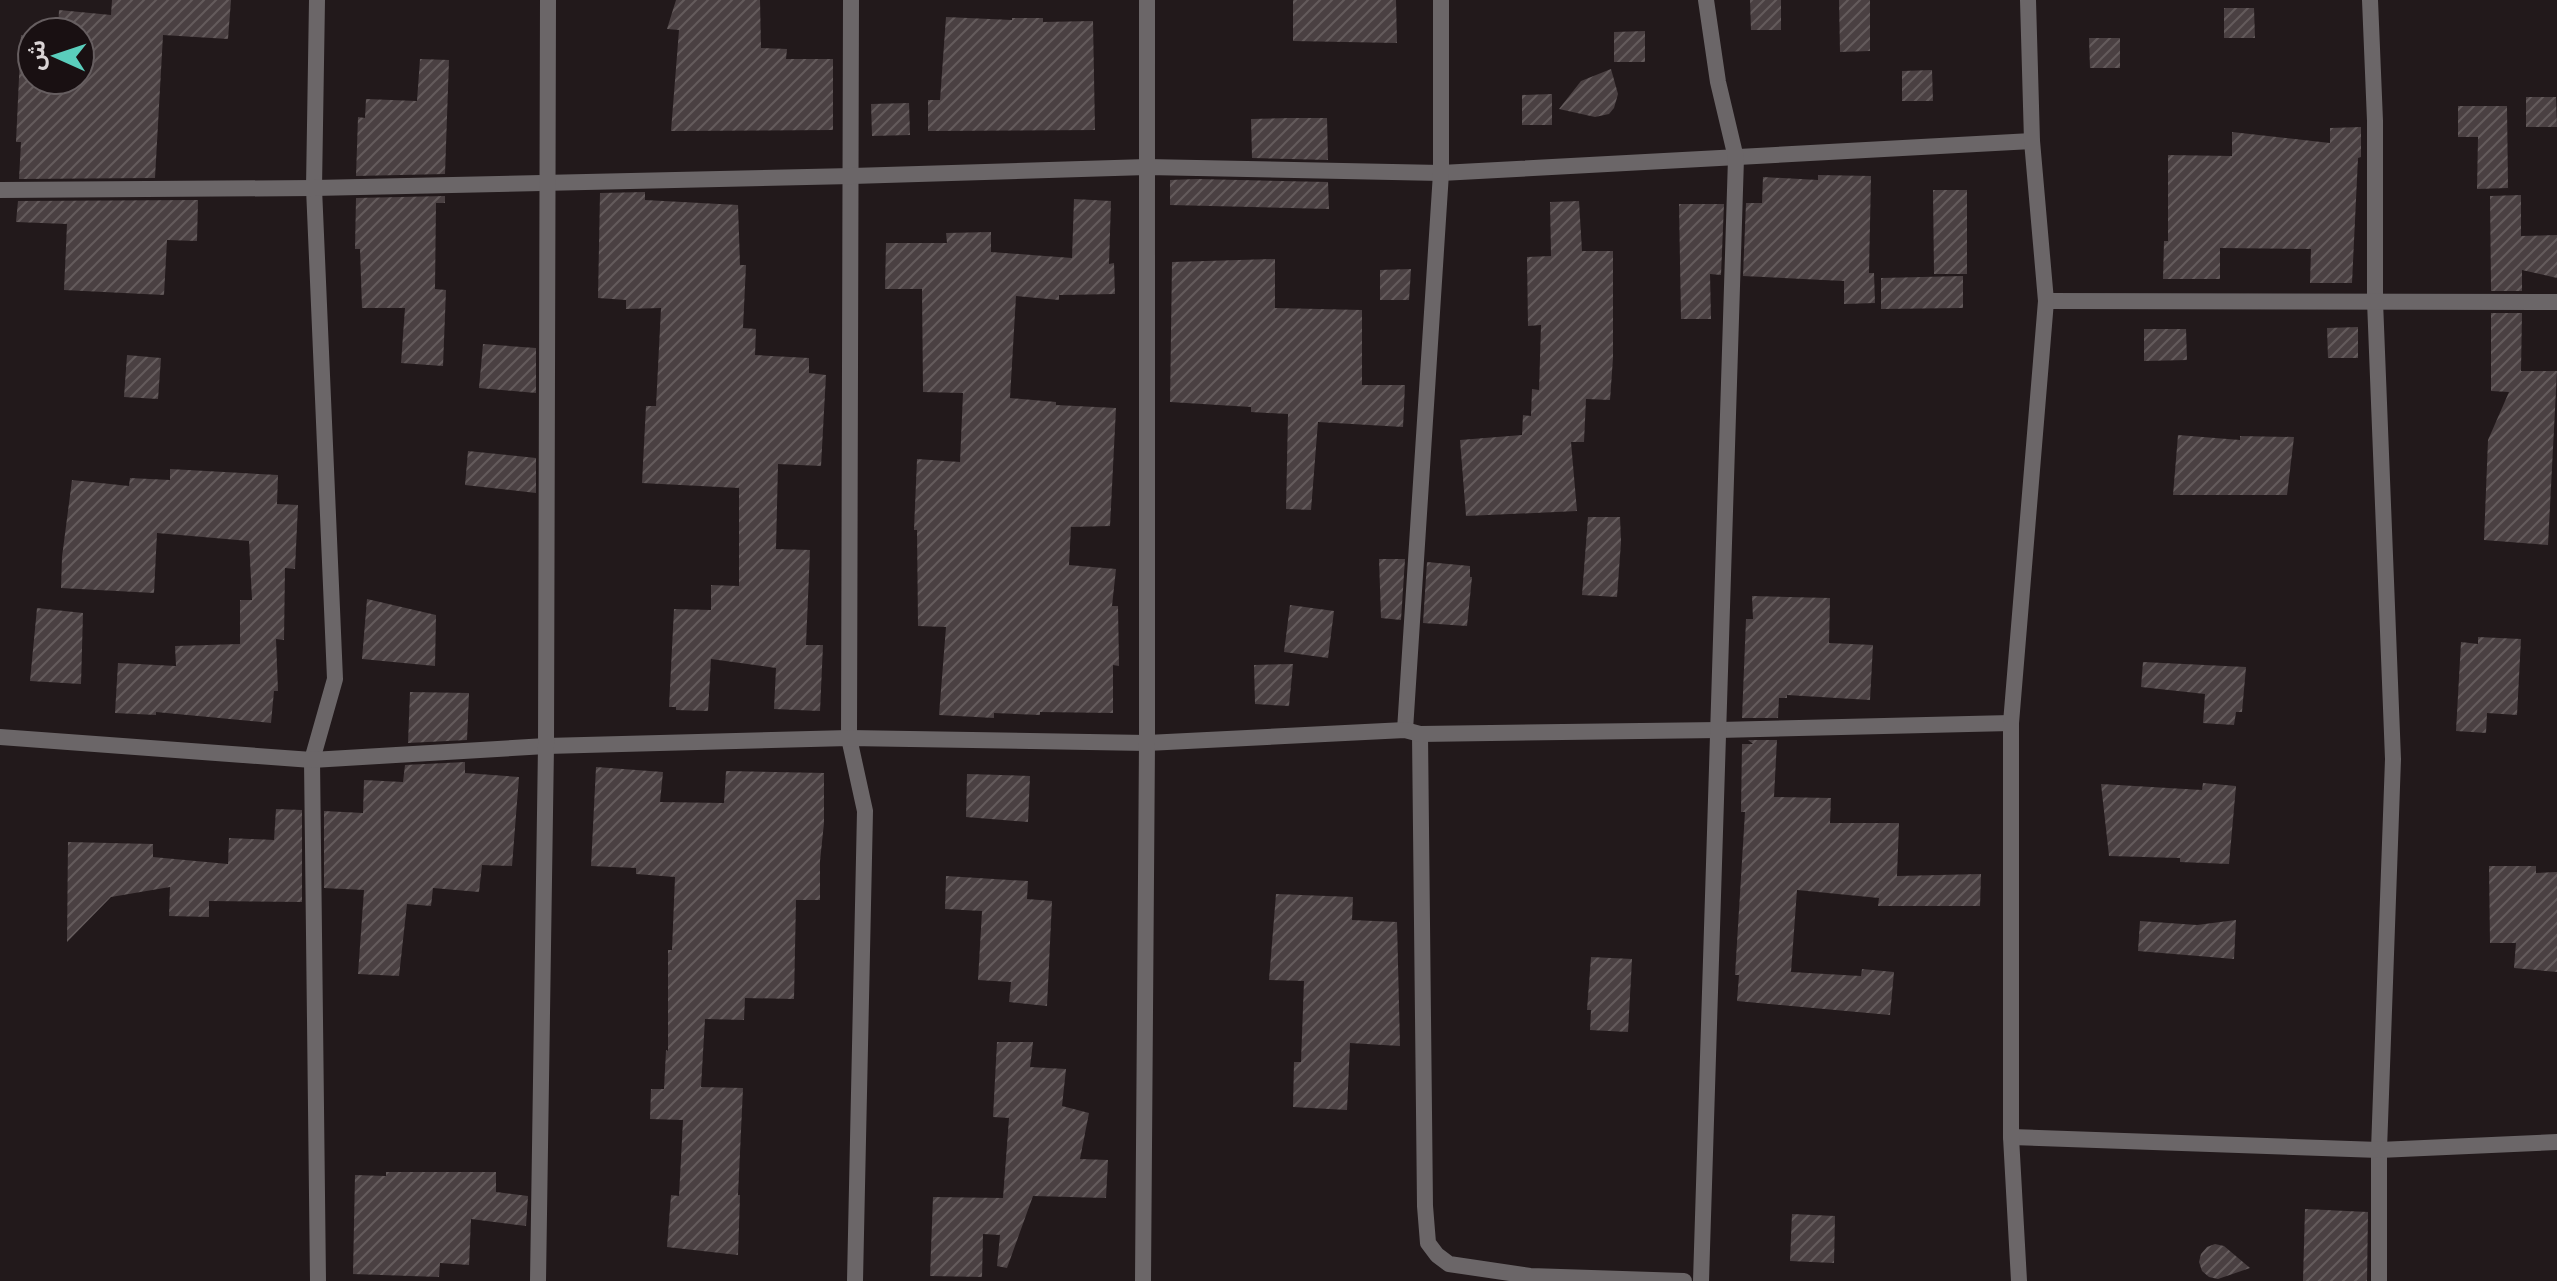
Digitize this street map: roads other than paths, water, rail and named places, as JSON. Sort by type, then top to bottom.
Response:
[{"type":"street","points":[[317,0],[314,188],[335,679],[312,760],[318,1281]]},
{"type":"street","points":[[538,1281],[546,746],[548,0]]},
{"type":"street","points":[[851,0],[849,738],[865,811],[855,1281]]},
{"type":"street","points":[[1143,1281],[1147,0]]},
{"type":"street","points":[[1441,0],[1441,173],[1412,732],[1428,1243],[1449,1264],[1487,1270],[1530,1276],[1684,1281]]},
{"type":"street","points":[[1701,1281],[1736,158],[1718,82],[1706,0]]},
{"type":"street","points":[[2019,1281],[2011,1137],[2011,723],[2046,301],[2032,141],[2028,0]]},
{"type":"street","points":[[2370,0],[2375,121],[2375,301],[2393,759],[2379,1150],[2379,1281]]},
{"type":"street","points":[[0,190],[314,188],[1147,167],[1441,173],[2032,141]]},
{"type":"street","points":[[2046,301],[2557,302]]},
{"type":"street","points":[[0,737],[312,760],[546,746],[849,738],[1147,743],[1412,732],[1719,730],[2011,723]]},
{"type":"street","points":[[2011,1137],[2379,1150],[2557,1142]]}]
